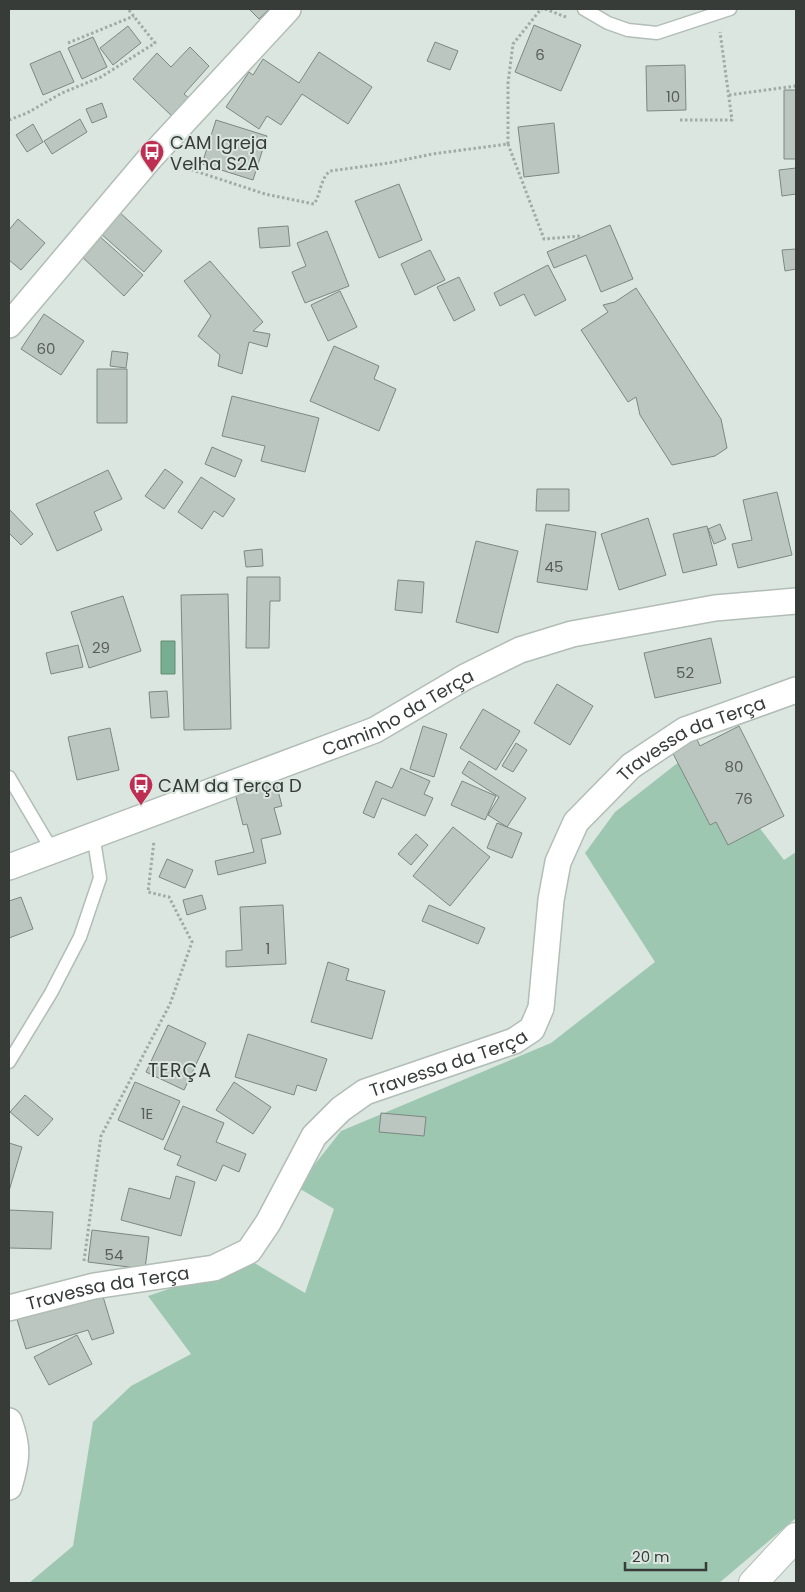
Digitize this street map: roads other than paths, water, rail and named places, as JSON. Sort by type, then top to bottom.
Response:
[{"type":"main road","points":[[753,1583],[796,1537]]},
{"type":"street","points":[[9,325],[151,157],[288,9]]},
{"type":"street","name":"Caminho da Terça","points":[[9,867],[375,730],[465,676],[520,650],[572,634],[715,608],[796,601]]},
{"type":"street","name":"Travessa da Terça","points":[[9,1308],[94,1286],[214,1268],[250,1251],[268,1223],[314,1136],[342,1109],[365,1092],[514,1041],[532,1029],[541,1008],[550,900],[558,862],[576,822],[630,766],[685,730],[796,690]]},
{"type":"street","points":[[9,1420],[16,1439],[16,1465],[9,1487]]},
{"type":"lane","points":[[584,9],[608,23],[628,30],[657,33],[724,11]]},
{"type":"lane","points":[[9,777],[52,850]]},
{"type":"lane","points":[[9,1062],[80,938],[100,878],[93,834]]},
{"type":"place","name":"CAM Igreja Velha S2A","points":[[152,173]]},
{"type":"place","name":"CAM da Terça D","points":[[141,806]]},
{"type":"district","name":"TERÇA","points":[[180,1070]]}]
